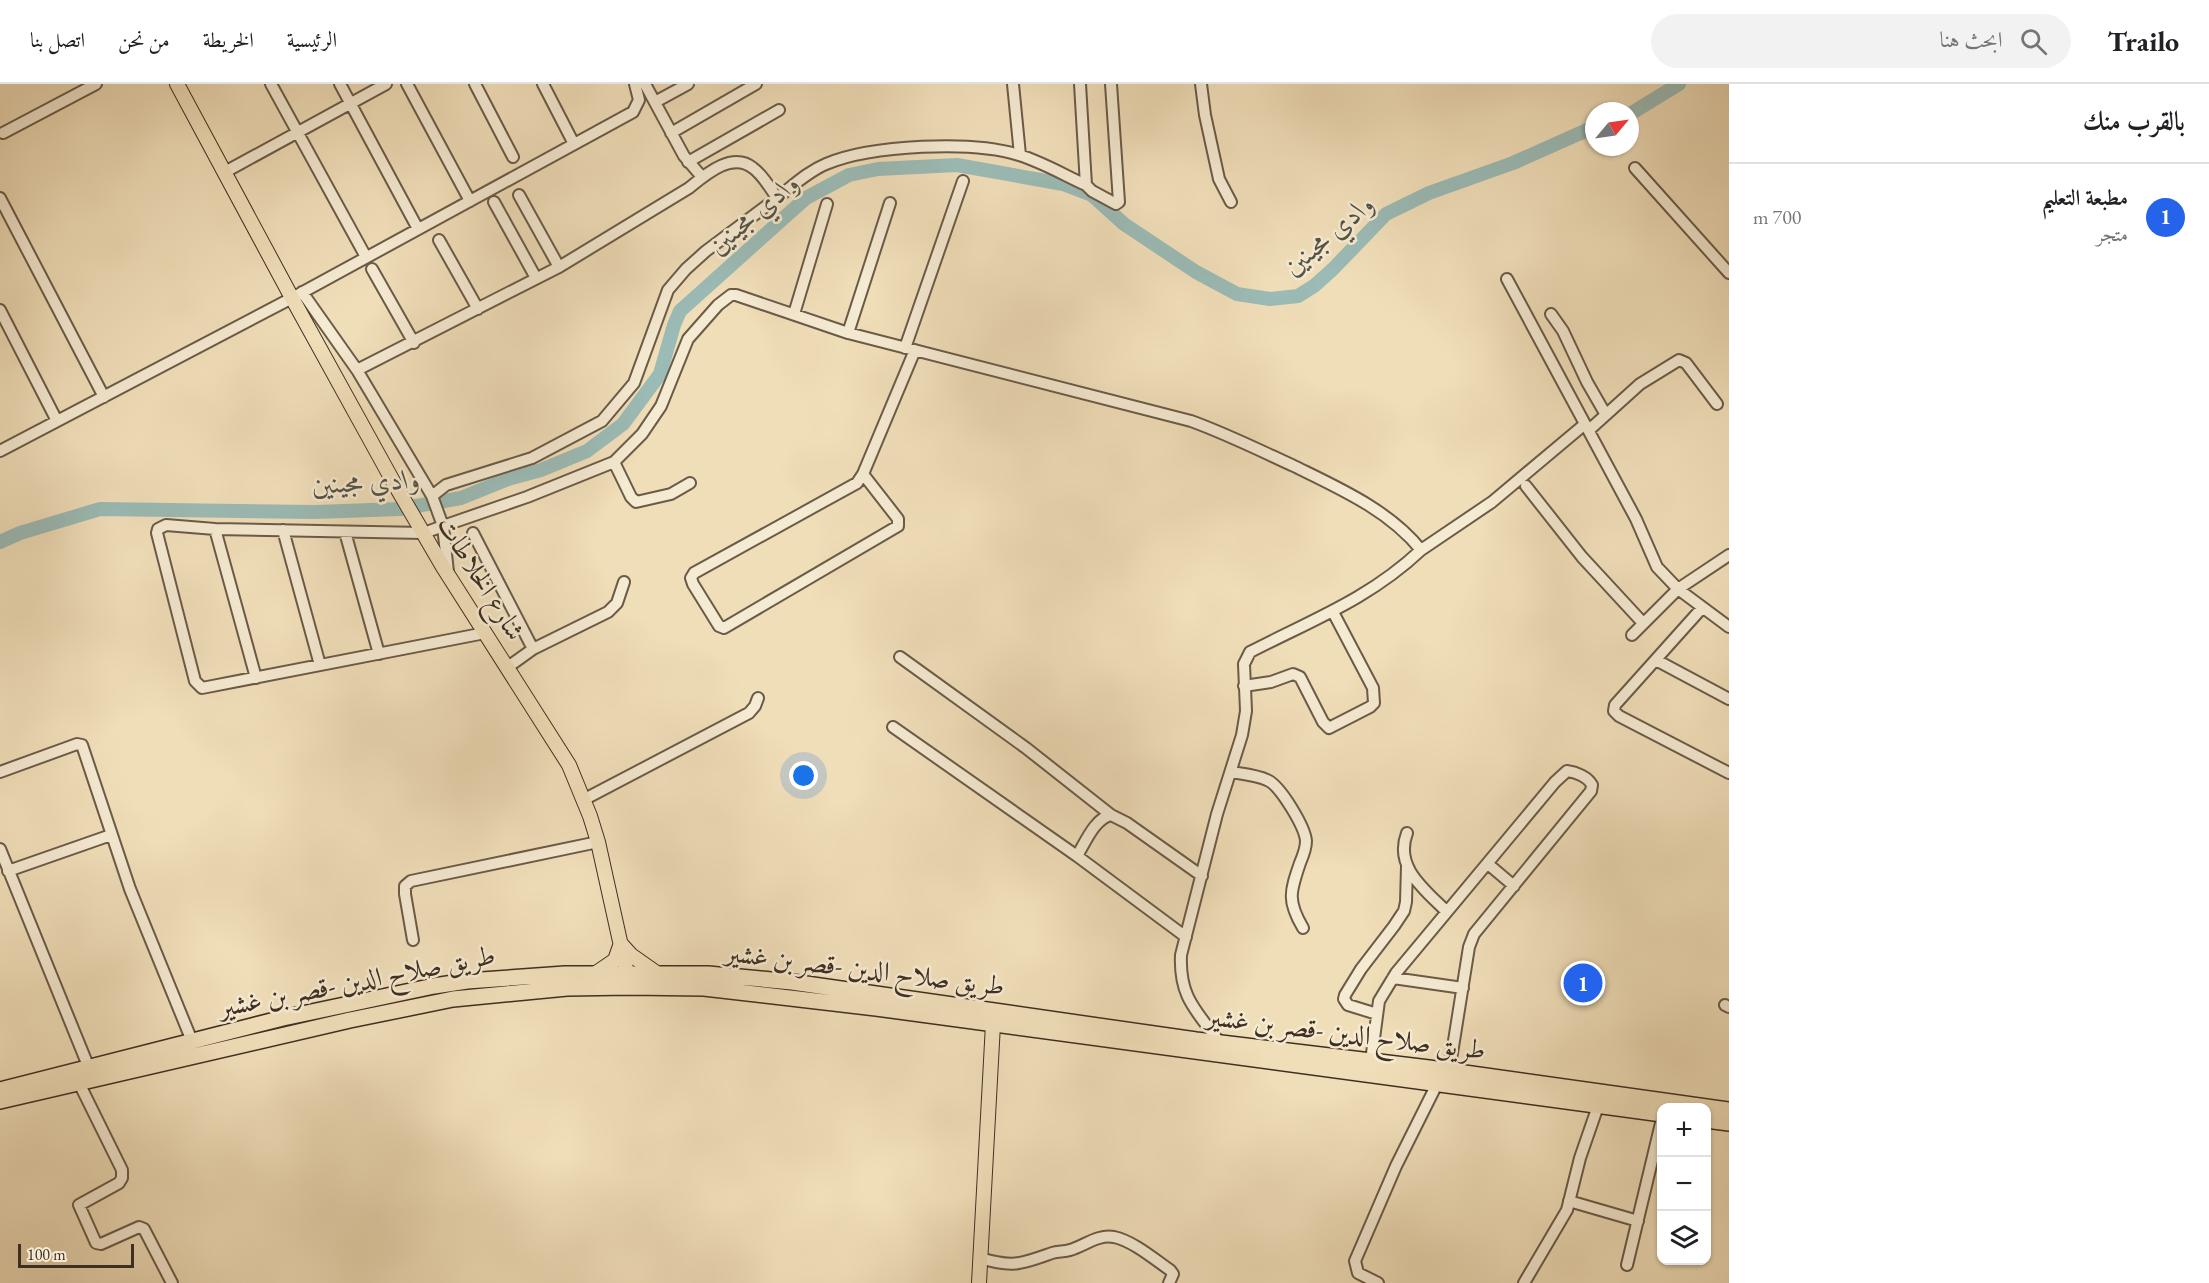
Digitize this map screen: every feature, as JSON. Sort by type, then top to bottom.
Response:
[{"type":"highway","name":"طريق صلاح الدين -قصر بن غشير","points":[[0,1090],[88,1068],[136,1063],[192,1041],[293,1016],[434,986],[512,977],[596,973],[628,980],[658,974],[706,981],[792,982],[1729,1110]]},
{"type":"highway","points":[[0,1101],[79,1083],[136,1063],[453,999],[628,980],[706,981],[876,1008],[1657,1115]]},
{"type":"highway","points":[[1711,1121],[1729,1123]]},
{"type":"main road","name":"شارع الخلاطات","points":[[177,84],[297,295],[394,483],[569,765],[598,842],[628,980]]},
{"type":"main road","points":[[596,973],[615,960],[621,944],[631,955],[658,974]]},
{"type":"main road","points":[[979,1283],[993,1024]]},
{"type":"street","points":[[3,133],[96,84]]},
{"type":"street","points":[[272,84],[366,257]]},
{"type":"street","points":[[339,84],[418,229]]},
{"type":"street","points":[[225,172],[386,84]]},
{"type":"street","points":[[407,84],[470,201]]},
{"type":"street","points":[[475,84],[513,157]]},
{"type":"street","points":[[543,84],[574,144]]},
{"type":"street","points":[[0,451],[297,295],[633,112],[639,100],[634,84]]},
{"type":"street","points":[[645,84],[688,162],[702,177]]},
{"type":"street","points":[[655,102],[688,84]]},
{"type":"street","points":[[671,133],[756,84]]},
{"type":"street","points":[[1013,84],[1020,155]]},
{"type":"street","points":[[1080,84],[1086,184]]},
{"type":"street","points":[[432,496],[446,485],[532,458],[602,421],[634,383],[668,290],[686,269],[706,251],[811,172],[826,164],[863,154],[911,148],[959,147],[998,150],[1020,155],[1086,184],[1092,191],[1116,204],[1119,202],[1111,84]]},
{"type":"street","points":[[1201,84],[1219,179],[1231,202]]},
{"type":"street","points":[[688,162],[779,110]]},
{"type":"street","points":[[357,370],[414,343],[559,267],[689,188],[702,177],[728,164],[743,162],[757,171],[777,198]]},
{"type":"street","points":[[1635,168],[1729,273]]},
{"type":"street","points":[[863,474],[898,519],[898,526],[724,628],[719,626],[693,584],[691,578],[694,573],[854,485],[863,474],[910,349],[963,181]]},
{"type":"street","points":[[519,195],[559,267]]},
{"type":"street","points":[[0,198],[104,397]]},
{"type":"street","points":[[494,202],[536,279]]},
{"type":"street","points":[[848,333],[890,203]]},
{"type":"street","points":[[794,314],[827,204]]},
{"type":"street","points":[[439,240],[478,309]]},
{"type":"street","points":[[372,269],[414,343]]},
{"type":"street","points":[[1507,279],[1636,519],[1657,567],[1678,589],[1729,627]]},
{"type":"street","points":[[297,295],[357,370],[432,496],[443,526],[449,575]]},
{"type":"street","points":[[485,633],[209,687],[198,686],[156,537],[158,529],[166,525],[215,529],[424,533],[526,497],[614,462],[642,434],[661,406],[688,339],[726,298],[736,295],[848,333],[1191,421],[1223,433],[1335,486],[1384,515],[1408,534],[1421,550]]},
{"type":"street","points":[[0,310],[57,421]]},
{"type":"street","points":[[1551,314],[1563,331],[1592,392],[1606,415]]},
{"type":"street","points":[[1220,1042],[1188,1000],[1183,988],[1181,955],[1217,814],[1242,735],[1246,711],[1244,664],[1250,652],[1333,612],[1389,579],[1421,550],[1492,502],[1587,427],[1606,415],[1640,384],[1678,360],[1686,363],[1717,404]]},
{"type":"street","points":[[1574,404],[1592,392]]},
{"type":"street","points":[[614,462],[631,498],[636,502],[671,494],[690,483]]},
{"type":"street","points":[[1526,486],[1582,557],[1643,623]]},
{"type":"street","points":[[215,529],[256,678]]},
{"type":"street","points":[[283,530],[320,665]]},
{"type":"street","points":[[345,532],[379,654]]},
{"type":"street","points":[[473,533],[533,649]]},
{"type":"street","points":[[1632,635],[1678,589],[1729,555]]},
{"type":"street","points":[[508,667],[533,649],[608,612],[617,603],[624,582]]},
{"type":"street","points":[[1702,608],[1615,705],[1614,711],[1618,716],[1729,773]]},
{"type":"street","points":[[1244,686],[1271,682],[1293,674],[1300,677],[1323,722],[1329,728],[1370,707],[1374,703],[1373,688],[1333,612]]},
{"type":"street","points":[[900,657],[1026,748],[1111,815],[1127,823],[1202,876]]},
{"type":"street","points":[[1656,660],[1729,699]]},
{"type":"street","points":[[583,800],[749,713],[758,698]]},
{"type":"street","points":[[893,727],[1077,856],[1186,937]]},
{"type":"street","points":[[0,772],[77,744],[82,745],[130,889],[192,1041]]},
{"type":"street","points":[[1371,1061],[1379,1001],[1393,978],[1446,911],[1561,775],[1567,771],[1574,772],[1589,780],[1592,785],[1591,791],[1474,934],[1469,947],[1449,1072]]},
{"type":"street","points":[[1231,772],[1270,780],[1302,825],[1306,841],[1305,851],[1290,897],[1303,928]]},
{"type":"street","points":[[1077,856],[1092,831],[1103,819],[1111,815]]},
{"type":"street","points":[[1407,833],[1402,854],[1407,866],[1419,884],[1446,911]]},
{"type":"street","points":[[8,871],[111,835]]},
{"type":"street","points":[[413,940],[405,894],[405,886],[411,881],[598,842]]},
{"type":"street","points":[[0,849],[88,1068]]},
{"type":"street","points":[[1488,864],[1514,886]]},
{"type":"street","points":[[1377,1014],[1348,1005],[1344,999],[1360,969],[1404,911],[1407,866]]},
{"type":"street","points":[[1393,978],[1463,988]]},
{"type":"street","points":[[79,1083],[122,1170],[119,1183],[79,1205],[96,1243],[99,1245],[140,1227],[144,1229],[172,1283]]},
{"type":"street","points":[[1378,1283],[1358,1273],[1355,1261],[1396,1166],[1437,1084]]},
{"type":"street","points":[[1524,1283],[1567,1210],[1580,1158],[1598,1106]]},
{"type":"street","points":[[1627,1265],[1657,1138]]},
{"type":"street","points":[[1569,1201],[1638,1221]]},
{"type":"street","points":[[980,1258],[998,1263],[1027,1263],[1050,1254],[1070,1250],[1089,1241],[1112,1236],[1131,1245],[1170,1270],[1173,1274],[1169,1283]]},
{"type":"waterway","name":"وادي مجينين","points":[[1639,108],[1679,84]]},
{"type":"waterway","name":"وادي مجينين","points":[[0,542],[20,533],[100,509],[315,512],[400,509],[461,498],[587,451],[623,424],[660,374],[680,311],[806,198],[849,175],[878,169],[957,165],[1063,184],[1092,195],[1124,224],[1196,272],[1237,294],[1270,299],[1298,296],[1314,286],[1386,214],[1429,193],[1513,163],[1585,131]]},
{"type":"place","name":"مطبعة التعليم","points":[[1583,983]]}]
